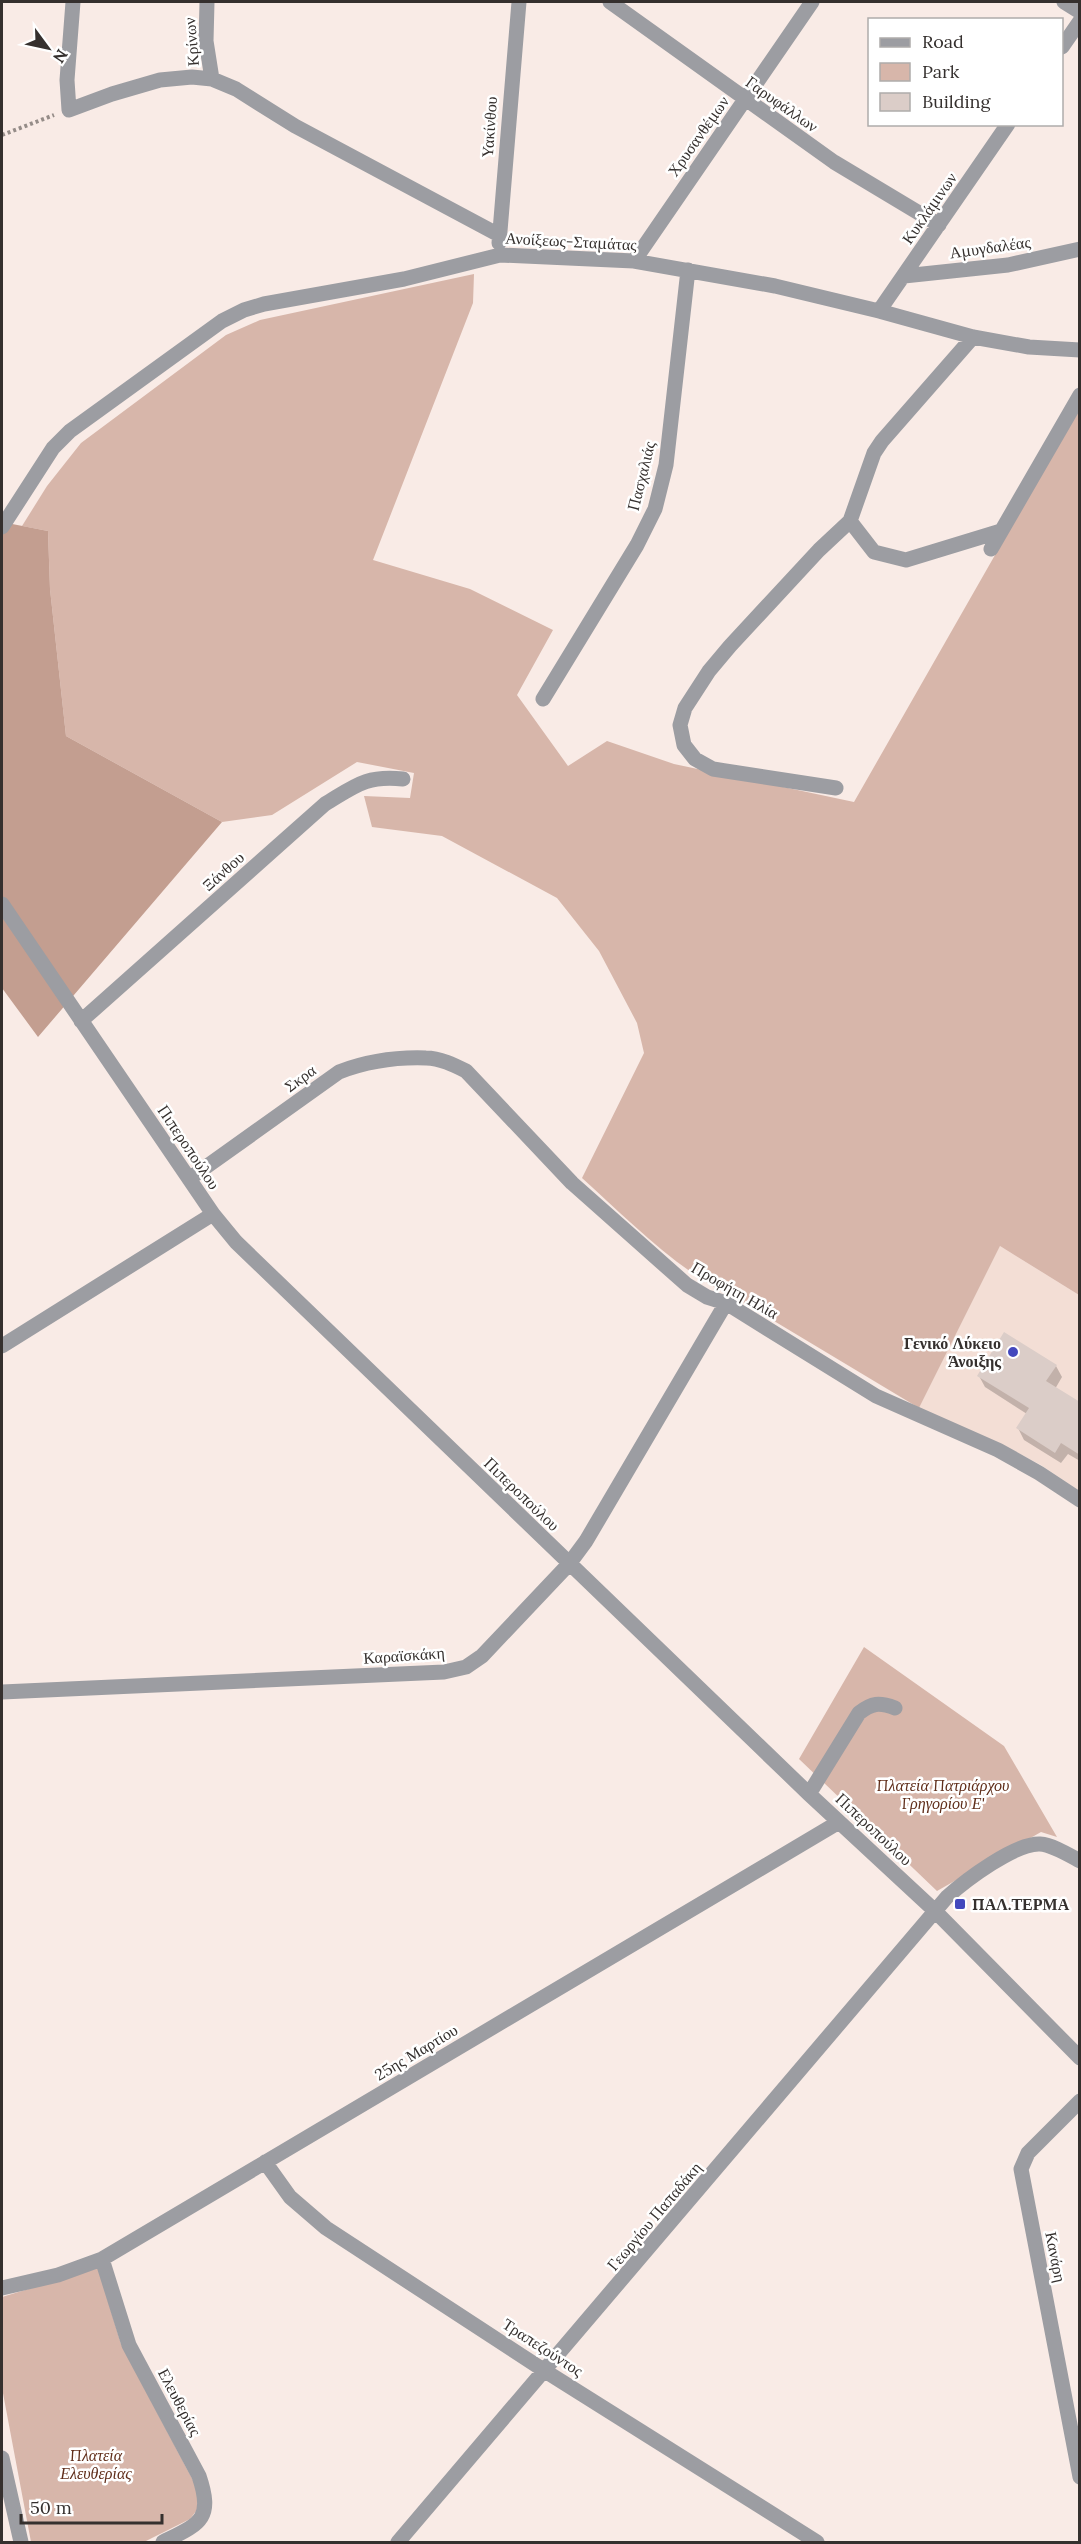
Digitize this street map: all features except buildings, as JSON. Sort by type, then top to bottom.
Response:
[{"type":"street","points":[[73,2],[68,80],[69,110],[160,80],[192,77],[212,79],[236,89],[295,126],[499,235]]},
{"type":"street","name":"Κρίνων","points":[[207,2],[206,41],[212,79]]},
{"type":"street","name":"Υακίνθου","points":[[500,255],[499,235],[519,2]]},
{"type":"street","name":"Γαρυφάλλων","points":[[610,2],[845,170],[939,225]]},
{"type":"street","name":"Χρυσανθέμων","points":[[633,261],[812,2]]},
{"type":"street","points":[[1064,2],[1080,12]]},
{"type":"street","points":[[1063,46],[1080,21]]},
{"type":"street","name":"Κυκλάμινων","points":[[879,311],[1007,126]]},
{"type":"street","name":"Αμυγδαλέας","points":[[904,276],[1008,265],[1080,249]]},
{"type":"street","name":"Ανοίξεως-Σταμάτας","points":[[2,526],[53,448],[70,431],[222,321],[244,310],[264,304],[404,279],[500,255],[633,261],[688,270],[775,286],[973,337],[1029,347],[1080,350]]},
{"type":"street","name":"Πασχαλιάς","points":[[543,699],[637,545],[655,509],[666,465],[688,270]]},
{"type":"street","points":[[836,788],[704,765],[686,748],[681,735],[680,721],[684,708],[721,656],[819,550],[850,521],[874,453],[882,441],[973,337]]},
{"type":"street","points":[[991,549],[1080,395]]},
{"type":"street","points":[[850,521],[874,552],[906,560],[1001,531]]},
{"type":"street","name":"Ξάνθου","points":[[81,1021],[325,804],[363,781],[384,777],[403,779]]},
{"type":"street","name":"Πιπεροπούλου","points":[[2,904],[213,1214],[236,1242],[809,1794],[934,1910],[1080,2058]]},
{"type":"street","name":"Σκρα","points":[[189,1179],[339,1072],[360,1064],[427,1058],[451,1064]]},
{"type":"street","name":"Προφήτη Ηλία","points":[[451,1064],[466,1071],[572,1183],[687,1285],[706,1297],[726,1303],[876,1396],[998,1450],[1080,1500]]},
{"type":"street","points":[[2,1346],[213,1214]]},
{"type":"street","name":"Καραϊσκάκη","points":[[2,1692],[444,1672],[466,1667],[483,1656],[569,1564],[586,1541],[726,1303]]},
{"type":"street","points":[[809,1794],[859,1713],[872,1704],[884,1704],[895,1708]]},
{"type":"street","name":"25ης Μαρτίου","points":[[2,2288],[58,2275],[102,2259],[839,1822]]},
{"type":"street","name":"Γεωργίου Παπαδάκη","points":[[398,2542],[934,1910],[960,1885],[990,1864],[1024,1848],[1040,1844],[1080,1861]]},
{"type":"street","name":"Κανάρη","points":[[1080,2101],[1028,2153],[1021,2169],[1080,2477]]},
{"type":"street","name":"Τραπεζούντος","points":[[265,2162],[290,2197],[326,2228],[545,2371],[817,2542]]},
{"type":"street","name":"Ελευθερίας","points":[[102,2259],[129,2345],[199,2476],[206,2496],[204,2513],[195,2526],[163,2542]]},
{"type":"street","points":[[2,2458],[21,2542]]},
{"type":"path","points":[[2,135],[69,110]]},
{"type":"shaded area","points":[[2,522],[48,531],[50,589],[66,736],[222,822],[38,1037],[2,988]]},
{"type":"shaded area","name":"Γενικό Λύκειο Άνοιξης","points":[[1000,1246],[1079,1295],[1079,1491],[1041,1465],[1001,1444],[919,1408]]},
{"type":"green space","points":[[474,274],[473,303],[373,560],[470,589],[553,630],[517,695],[568,766],[607,741],[674,764],[854,802],[1079,408],[1079,1295],[1000,1246],[919,1408],[694,1274],[655,1244],[582,1178],[644,1053],[637,1023],[599,951],[557,898],[442,836],[372,827],[364,796],[410,798],[414,773],[357,762],[272,815],[222,822],[66,736],[50,589],[48,531],[22,526],[47,486],[81,443],[226,335],[260,320]]},
{"type":"green space","name":"Πλατεία Πατριάρχου Γρηγορίου Ε'","points":[[864,1647],[1004,1746],[1057,1837],[1041,1832],[937,1891],[799,1759]]},
{"type":"green space","name":"Πλατεία Ελευθερίας","points":[[98,2268],[121,2344],[196,2486],[197,2510],[190,2519],[144,2542],[31,2542],[2,2388],[2,2297]]},
{"type":"place","name":"Γενικό Λύκειο Άνοιξης","points":[[1013,1352]]},
{"type":"place","name":"ΠΑΛ.ΤΕΡΜΑ","points":[[960,1904]]}]
